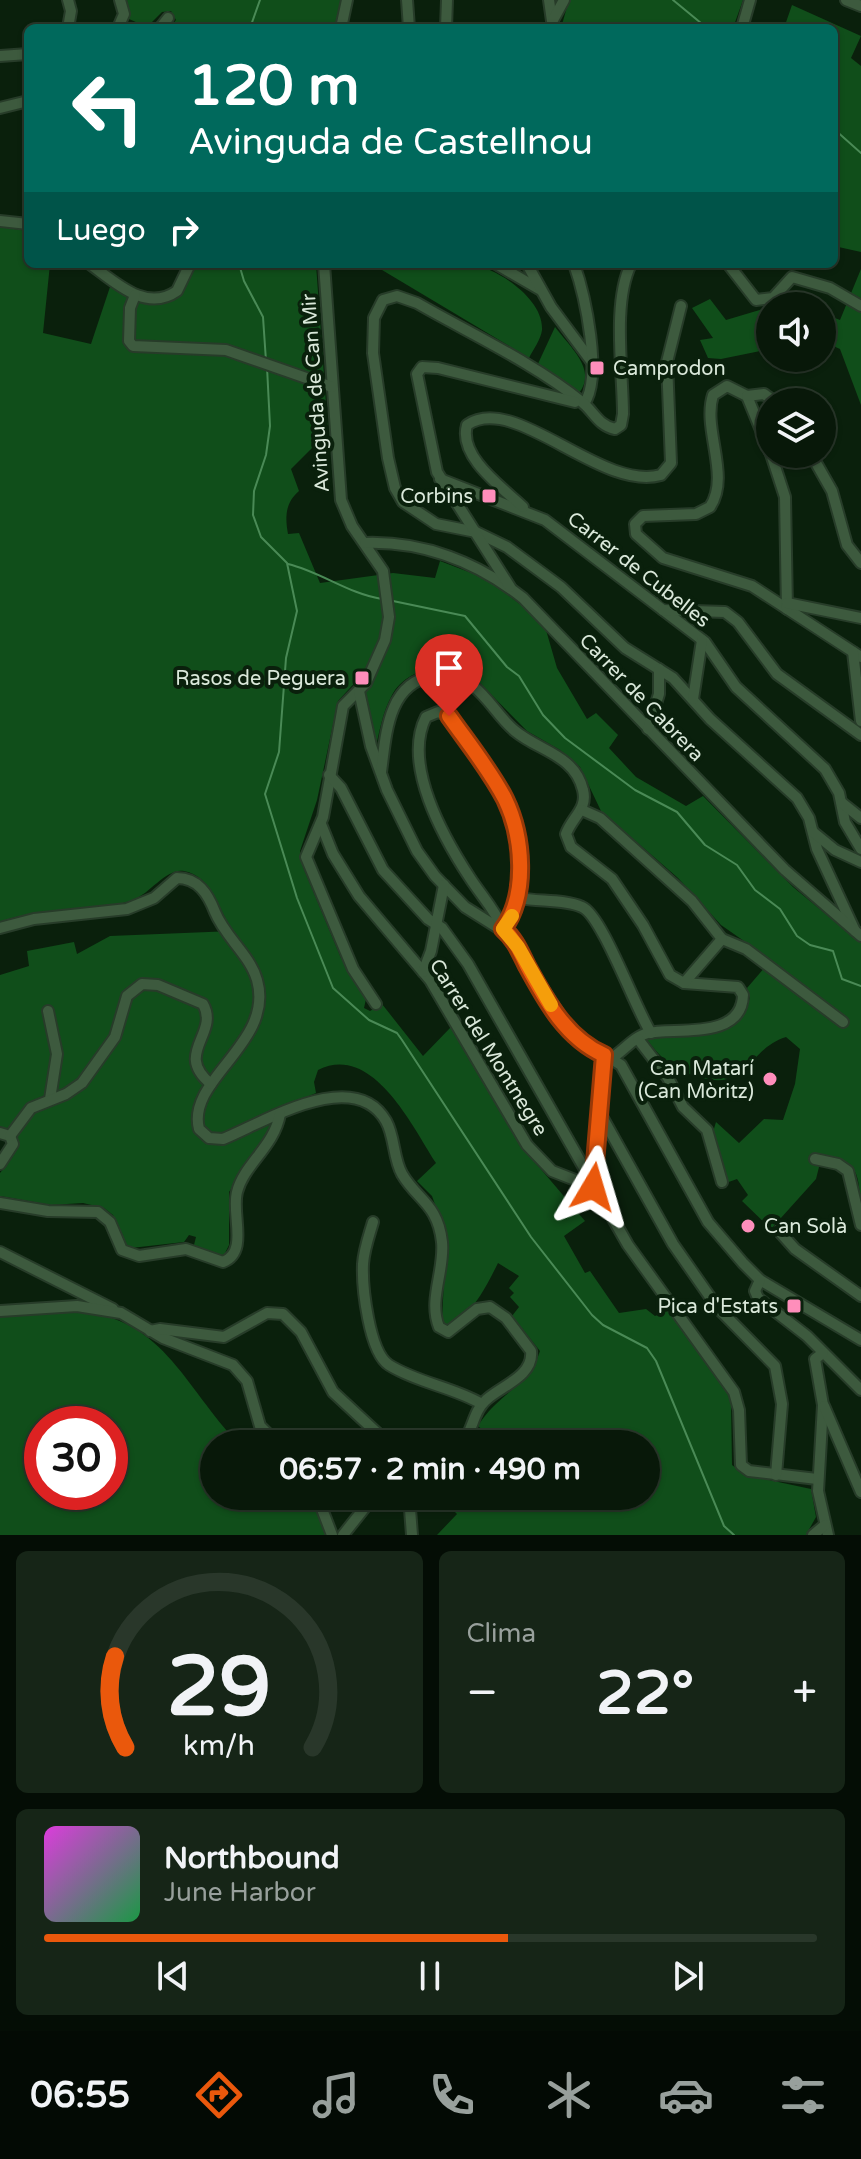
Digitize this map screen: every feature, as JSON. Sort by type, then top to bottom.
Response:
[{"type":"street","points":[[68,0],[71,11],[69,24]]},
{"type":"street","points":[[120,0],[124,14],[120,24]]},
{"type":"street","points":[[342,24],[347,0]]},
{"type":"street","points":[[407,0],[409,24]]},
{"type":"street","points":[[446,24],[447,0]]},
{"type":"street","points":[[549,0],[553,24]]},
{"type":"street","points":[[553,24],[564,0]]},
{"type":"street","points":[[743,24],[750,0]]},
{"type":"street","points":[[846,0],[861,6]]},
{"type":"street","points":[[163,24],[168,18]]},
{"type":"street","points":[[0,56],[24,54]]},
{"type":"street","points":[[0,108],[24,102]]},
{"type":"street","points":[[0,221],[24,224]]},
{"type":"street","points":[[96,268],[135,295],[171,295],[182,285],[188,268]]},
{"type":"street","name":"Avinguda de Can Mir","points":[[324,268],[341,500],[352,526],[383,571],[389,617],[379,655],[359,691],[343,706],[321,824],[309,843],[307,863],[353,969],[376,1004]]},
{"type":"street","points":[[503,268],[541,289]]},
{"type":"street","points":[[529,268],[579,349],[592,362]]},
{"type":"street","points":[[575,268],[592,362],[593,387],[584,404]]},
{"type":"street","points":[[630,268],[622,294],[621,425],[607,427],[584,404],[417,303],[397,296],[383,300],[374,318],[373,353],[395,488],[403,502],[426,519],[476,532],[507,547],[548,576],[613,638],[673,678],[792,792],[805,810],[817,849],[858,934]]},
{"type":"street","points":[[731,268],[756,300],[773,298],[792,277],[830,288],[861,306]]},
{"type":"street","points":[[135,295],[128,319],[129,341],[133,346],[226,350],[332,387]]},
{"type":"street","points":[[528,511],[472,455],[465,436],[467,425],[486,419],[521,426],[613,471],[633,476],[661,475],[671,463],[667,362],[681,306]]},
{"type":"street","points":[[511,589],[440,479],[430,453],[417,374],[422,367],[450,371],[584,404]]},
{"type":"street","points":[[756,395],[747,396],[727,386],[713,395],[710,411],[716,490],[710,507],[696,514],[648,515],[638,519],[634,529],[640,540],[663,558],[743,582],[787,606],[857,654],[861,721]]},
{"type":"street","points":[[747,396],[756,418]]},
{"type":"street","points":[[775,468],[785,497],[787,606]]},
{"type":"street","points":[[819,468],[832,491],[847,545],[861,563]]},
{"type":"street","name":"Carrer de Cubelles","points":[[440,479],[528,511],[565,533],[702,640],[736,687],[825,769],[842,803],[845,822],[861,849]]},
{"type":"street","name":"Carrer de Cabrera","points":[[365,543],[465,561],[511,589],[537,611],[785,870],[858,934]]},
{"type":"street","points":[[787,606],[861,618]]},
{"type":"street","points":[[663,610],[725,612],[738,622],[777,674],[861,735]]},
{"type":"street","points":[[693,699],[702,640]]},
{"type":"street","points":[[648,729],[659,694],[659,669]]},
{"type":"street","points":[[381,774],[390,718],[402,692],[422,679],[453,676],[476,688],[513,730],[569,764],[584,792],[582,810],[569,827],[568,842],[612,879],[643,925],[662,965],[684,983],[738,987],[743,995],[742,1005],[725,1023],[709,1028],[651,1033],[608,1056]]},
{"type":"street","points":[[359,691],[371,746],[381,774],[417,851],[465,907],[503,929]]},
{"type":"street","points":[[503,929],[519,898],[519,855],[504,796],[449,716],[432,713],[426,717],[419,738],[418,764],[422,782],[452,848],[497,914],[503,929],[518,947],[561,1023],[587,1047],[608,1056],[627,1074],[708,1222],[760,1280],[861,1340]]},
{"type":"street","points":[[329,775],[341,788],[379,864],[448,936],[480,983],[593,1187],[635,1255],[734,1392],[739,1410],[741,1465],[749,1471],[817,1479]]},
{"type":"street","points":[[842,803],[861,818]]},
{"type":"street","points":[[582,810],[600,818],[692,901],[722,939],[746,949],[843,1022]]},
{"type":"street","name":"Carrer del Montnegre","points":[[321,824],[333,854],[359,896],[423,972],[537,1158],[563,1177],[593,1187]]},
{"type":"street","points":[[813,832],[835,850],[861,862]]},
{"type":"street","points":[[0,928],[34,919],[127,909],[154,898],[177,878],[200,886],[226,935],[254,973],[259,993],[258,1011],[244,1045],[211,1084],[197,1121],[201,1133],[209,1138],[223,1139],[308,1102],[339,1097],[365,1105],[386,1121],[403,1175],[425,1198],[439,1227],[442,1245],[435,1310],[439,1327],[448,1332],[477,1309],[490,1307],[506,1318],[531,1351],[527,1369],[482,1404],[472,1430]]},
{"type":"street","points":[[423,972],[444,885]]},
{"type":"street","points":[[519,898],[572,905],[588,911],[604,934],[634,1005],[651,1033]]},
{"type":"street","points":[[684,983],[722,939]]},
{"type":"street","points":[[0,1164],[12,1148],[5,1135],[25,1113],[82,1083],[115,1037],[129,992],[147,983],[191,996],[203,1004],[207,1022],[197,1044],[196,1062],[201,1075],[211,1084]]},
{"type":"street","points":[[48,1011],[57,1054],[50,1099]]},
{"type":"street","points":[[638,1039],[668,1078],[683,1107],[707,1130],[722,1182]]},
{"type":"street","points":[[593,1187],[608,1056]]},
{"type":"street","points":[[600,1113],[668,1237],[717,1307],[775,1366],[782,1404],[776,1475]]},
{"type":"street","points":[[0,1203],[48,1211],[98,1212],[110,1222],[117,1245],[133,1255],[176,1248],[194,1250],[212,1261],[223,1262],[233,1256],[237,1247],[238,1188],[267,1147],[280,1114]]},
{"type":"street","points":[[815,1159],[838,1164],[848,1171],[861,1225]]},
{"type":"street","points":[[373,1222],[365,1245],[363,1275],[368,1318],[382,1358],[390,1366],[450,1387],[482,1404]]},
{"type":"street","points":[[779,1231],[795,1249],[861,1296]]},
{"type":"street","points":[[0,1252],[121,1313],[150,1331],[239,1369],[247,1381],[260,1426],[264,1430]]},
{"type":"street","points":[[760,1280],[755,1291],[758,1298],[861,1390]]},
{"type":"street","points":[[0,1311],[77,1306],[121,1313]]},
{"type":"street","points":[[150,1331],[160,1329],[224,1337],[267,1313],[283,1314],[301,1332],[333,1392],[374,1430]]},
{"type":"street","points":[[823,1353],[815,1359],[823,1405],[861,1492]]},
{"type":"street","points":[[813,1535],[827,1530],[817,1479],[823,1405]]},
{"type":"street","points":[[322,1510],[332,1535]]},
{"type":"street","points":[[343,1535],[363,1510]]},
{"type":"street","points":[[410,1510],[412,1535]]},
{"type":"green space","points":[[127,0],[341,0],[336,24],[172,24],[176,20],[171,11],[162,12],[150,24],[129,19]]},
{"type":"green space","points":[[569,0],[743,0],[734,24],[562,24]]},
{"type":"green space","points":[[792,5],[834,24],[785,24]]},
{"type":"green space","points":[[838,26],[861,36],[851,58],[861,66],[861,252],[838,247]]},
{"type":"green space","points":[[0,227],[24,230],[24,268],[50,268],[43,333],[91,344],[110,287],[138,299],[161,302],[181,292],[194,268],[316,268],[328,432],[291,469],[299,491],[289,505],[286,522],[288,534],[299,533],[320,583],[393,573],[435,578],[440,561],[487,579],[521,605],[546,630],[557,668],[587,719],[596,713],[618,735],[609,748],[636,777],[686,806],[703,796],[793,887],[861,943],[861,1207],[854,1170],[843,1162],[822,1155],[816,1179],[771,1229],[742,1201],[748,1195],[737,1179],[726,1183],[713,1132],[716,1122],[739,1143],[764,1119],[783,1120],[795,1084],[800,1049],[786,1037],[762,1051],[737,1075],[714,1080],[674,1067],[647,1040],[706,1032],[733,1021],[750,998],[747,988],[771,960],[721,925],[678,878],[601,811],[580,767],[560,750],[527,731],[474,677],[440,668],[406,679],[388,703],[376,746],[361,676],[338,701],[317,800],[300,851],[303,867],[341,958],[366,999],[364,1008],[370,1011],[382,1004],[423,1056],[451,1027],[528,1154],[585,1221],[564,1236],[585,1273],[590,1271],[619,1313],[646,1309],[655,1316],[668,1310],[727,1392],[731,1402],[732,1465],[745,1475],[811,1489],[816,1517],[806,1535],[437,1535],[457,1514],[453,1510],[660,1510],[660,1430],[482,1430],[478,1426],[485,1415],[529,1373],[540,1351],[512,1316],[519,1307],[510,1297],[514,1293],[509,1288],[519,1276],[498,1263],[470,1308],[455,1322],[445,1326],[442,1322],[446,1235],[432,1196],[417,1181],[436,1163],[389,1093],[356,1068],[338,1065],[318,1070],[314,1082],[316,1093],[278,1109],[262,1143],[229,1192],[229,1245],[223,1257],[218,1258],[194,1245],[196,1237],[189,1235],[184,1242],[131,1248],[125,1245],[113,1215],[104,1208],[83,1203],[51,1205],[0,1196],[0,1173],[13,1156],[17,1137],[0,1126],[0,975],[29,966],[27,951],[74,942],[77,954],[110,936],[233,931],[208,887],[194,874],[184,871],[171,873],[133,900],[0,922]]},
{"type":"green space","points":[[379,268],[486,268],[507,279],[528,297],[541,319],[539,341],[529,358]]},
{"type":"green space","points":[[861,269],[861,405],[840,349],[836,347],[836,318],[840,320]]},
{"type":"green space","points":[[710,299],[726,320],[756,311],[756,352],[721,359],[708,358],[700,340],[713,338],[692,308]]},
{"type":"green space","points":[[555,327],[583,367],[584,384],[579,393],[536,368]]},
{"type":"green space","points":[[68,1311],[100,1315],[126,1324],[149,1338],[168,1356],[226,1430],[200,1430],[200,1510],[316,1510],[326,1535],[0,1535],[0,1315]]},
{"type":"waterway","points":[[251,24],[260,0]]},
{"type":"waterway","points":[[673,0],[702,24]]},
{"type":"waterway","points":[[838,133],[861,153]]},
{"type":"waterway","points":[[240,268],[263,317],[266,361]]},
{"type":"waterway","points":[[267,367],[270,426],[266,455],[254,491],[253,515],[261,537],[287,563],[297,611],[286,658],[279,752],[265,794],[297,898],[333,988],[369,1020],[397,1033],[531,1237],[592,1315],[603,1325],[647,1348],[656,1361],[724,1526],[734,1535]]},
{"type":"waterway","points":[[288,564],[358,593],[382,599]]},
{"type":"waterway","points":[[393,601],[465,616],[507,667],[519,676],[543,715],[565,738],[635,790],[677,812],[705,845],[737,865],[755,890],[780,909],[797,936],[810,945],[833,951],[842,979],[861,986]]},
{"type":"slow traffic","points":[[512,916],[503,929],[518,947],[551,1005]]},
{"type":"place","name":"Camprodon","points":[[597,368]]},
{"type":"place","name":"Corbins","points":[[489,496]]},
{"type":"place","name":"Rasos de Peguera","points":[[362,678]]},
{"type":"place","name":"Can Matarí (Can Mòritz)","points":[[770,1079]]},
{"type":"place","name":"Can Solà","points":[[748,1226]]},
{"type":"place","name":"Pica d'Estats","points":[[794,1306]]},
{"type":"route","points":[[449,716],[508,805],[519,855],[521,894],[503,929],[518,947],[561,1023],[587,1047],[604,1055],[597,1171],[593,1187]]}]
